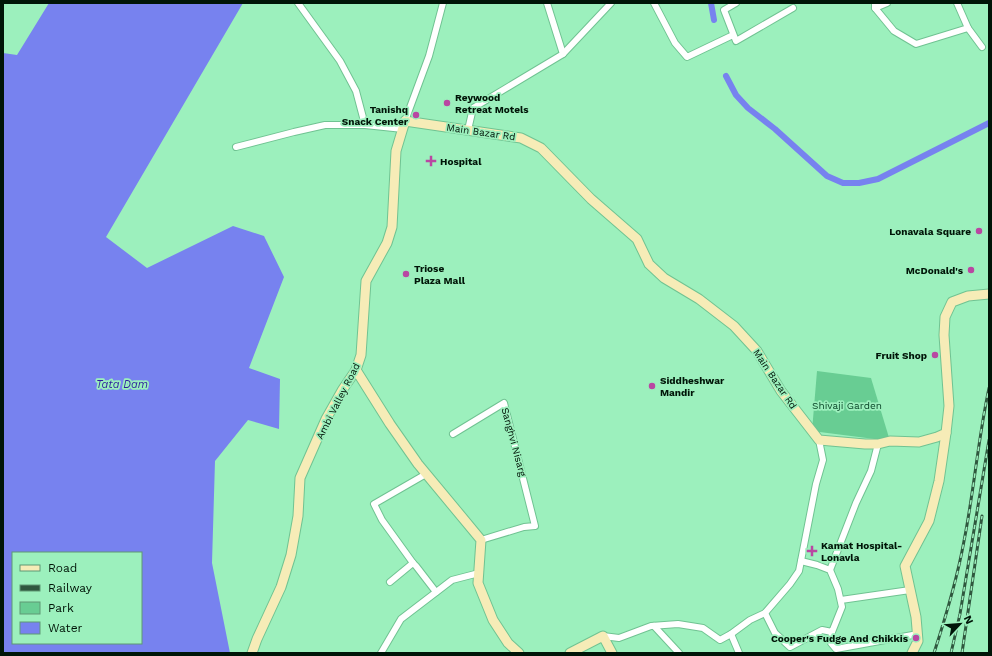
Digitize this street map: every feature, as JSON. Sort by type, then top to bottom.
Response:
[{"type":"main road","name":"Main Bazar Rd","points":[[404,125],[468,130],[521,138],[541,148],[591,199],[637,239],[649,264],[664,278],[699,299],[738,331],[757,351],[781,391],[819,440]]},
{"type":"main road","name":"Ambi Valley Road","points":[[252,653],[281,587],[291,555],[298,516],[300,478],[326,419],[356,370],[361,355],[366,281],[387,243],[392,227],[396,151],[404,125]]},
{"type":"main road","points":[[912,653],[918,641],[918,634],[916,617],[905,566],[928,521],[939,481],[950,406],[944,335],[945,317],[952,302],[968,296],[989,294]]},
{"type":"main road","points":[[356,370],[390,424],[426,474],[481,540],[478,583],[492,620],[508,643],[520,653]]},
{"type":"main road","points":[[819,440],[865,444],[878,444],[890,441],[919,442],[946,433]]},
{"type":"main road","points":[[570,653],[603,636],[612,653]]},
{"type":"street","points":[[298,3],[340,61],[356,91],[365,125]]},
{"type":"street","points":[[236,147],[325,125],[404,125],[429,56],[443,3]]},
{"type":"street","points":[[547,3],[563,54]]},
{"type":"street","points":[[468,130],[473,108],[563,54],[611,3]]},
{"type":"street","points":[[654,3],[675,43],[687,57],[733,35]]},
{"type":"street","points":[[736,3],[724,10],[736,41],[792,8]]},
{"type":"street","points":[[887,3],[875,6],[894,31],[916,44],[968,28]]},
{"type":"street","points":[[957,3],[968,28],[982,47]]},
{"type":"street","name":"Sanghvi Nisarg","points":[[453,434],[504,403],[535,526],[524,527],[481,540]]},
{"type":"street","points":[[603,636],[619,638],[654,626],[678,624],[703,628],[720,640],[750,620],[765,613],[799,571],[816,484],[823,460],[819,440]]},
{"type":"street","points":[[878,444],[870,471],[830,570],[838,589],[842,607],[832,632],[830,643],[836,649],[918,634]]},
{"type":"street","points":[[426,474],[374,504],[382,520],[412,563],[436,592]]},
{"type":"street","points":[[801,561],[830,570]]},
{"type":"street","points":[[390,582],[412,563]]},
{"type":"street","points":[[381,653],[401,619],[452,580],[479,573]]},
{"type":"street","points":[[841,600],[910,590]]},
{"type":"street","points":[[765,613],[775,633],[790,650],[822,630],[832,632]]},
{"type":"street","points":[[654,626],[679,653]]},
{"type":"street","points":[[731,634],[739,653]]},
{"type":"green space","name":"Shivaji Garden","points":[[817,371],[871,378],[890,441],[812,431]]},
{"type":"water","name":"Tata Dam","points":[[49,3],[243,3],[106,237],[147,268],[233,226],[264,236],[284,277],[249,368],[280,379],[279,429],[248,420],[215,461],[212,563],[230,653],[3,653],[3,53],[17,55]]},
{"type":"waterway","points":[[711,3],[714,20]]},
{"type":"waterway","points":[[726,76],[736,95],[748,108],[775,129],[827,176],[843,183],[859,183],[878,179],[989,123]]},
{"type":"railway","points":[[934,653],[958,570],[989,388]]},
{"type":"railway","points":[[951,653],[960,614],[989,440]]},
{"type":"railway","points":[[962,653],[982,516]]},
{"type":"place","name":"Reywood Retreat Motels","points":[[447,103]]},
{"type":"place","name":"Tanishq Snack Center","points":[[416,115]]},
{"type":"place","name":"Hospital","points":[[431,161]]},
{"type":"place","name":"Lonavala Square","points":[[979,231]]},
{"type":"place","name":"McDonald's","points":[[971,270]]},
{"type":"place","name":"Triose Plaza Mall","points":[[406,274]]},
{"type":"place","name":"Fruit Shop","points":[[935,355]]},
{"type":"place","name":"Siddheshwar Mandir","points":[[652,386]]},
{"type":"place","name":"Kamat Hospital- Lonavla","points":[[812,551]]},
{"type":"place","name":"Cooper's Fudge And Chikkis","points":[[916,638]]}]
